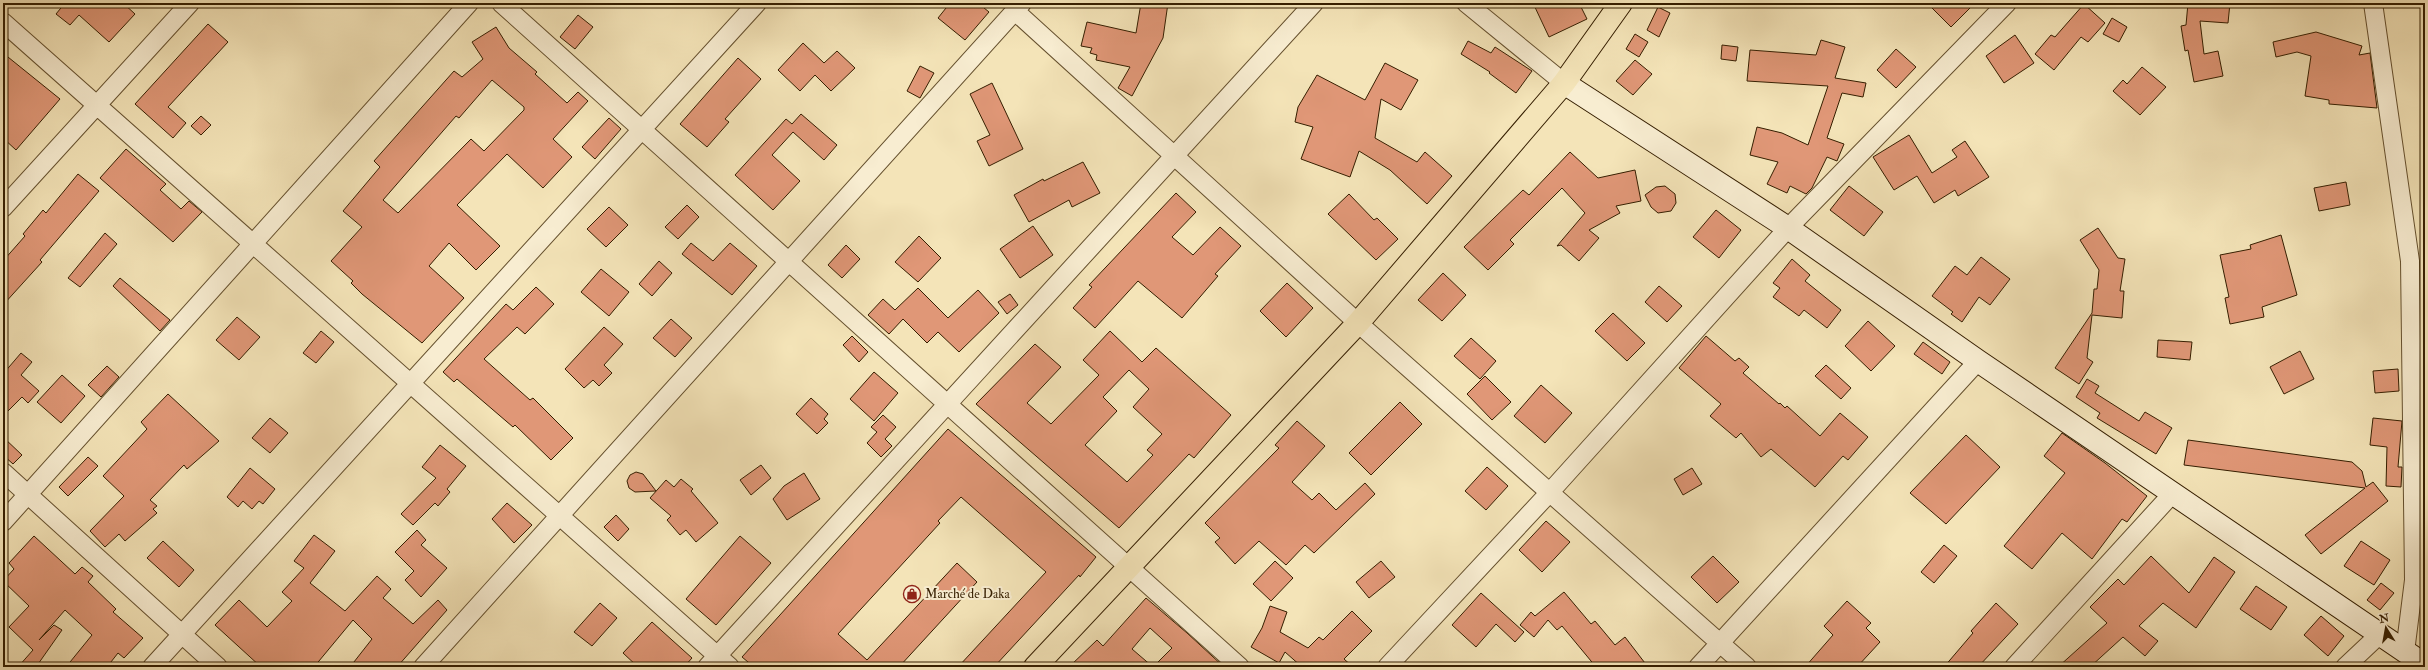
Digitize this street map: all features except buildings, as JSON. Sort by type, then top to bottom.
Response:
[{"type":"main road","points":[[1035,667],[1358,323],[1564,83],[1621,3]]},
{"type":"street","points":[[3,208],[190,3]]},
{"type":"street","points":[[3,522],[469,3]]},
{"type":"street","points":[[501,3],[642,128],[947,404],[1130,566],[1240,667]]},
{"type":"street","points":[[152,667],[757,3]]},
{"type":"street","points":[[3,22],[559,516],[718,663],[947,404],[1314,3]]},
{"type":"street","points":[[1466,3],[1564,83],[1788,228],[2172,494],[2379,635],[2425,664]]},
{"type":"street","points":[[1387,667],[1550,492],[1788,228],[2007,3]]},
{"type":"street","points":[[2373,3],[2410,260],[2419,431],[2414,580],[2405,652]]},
{"type":"street","points":[[423,667],[1019,7],[1174,156],[1358,323],[1747,667]]},
{"type":"street","points":[[1698,667],[1978,361]]},
{"type":"street","points":[[3,472],[218,667]]},
{"type":"street","points":[[2014,667],[2172,494]]},
{"type":"street","points":[[2345,667],[2379,635]]},
{"type":"place","name":"Marché de Daka","points":[[912,594]]}]
